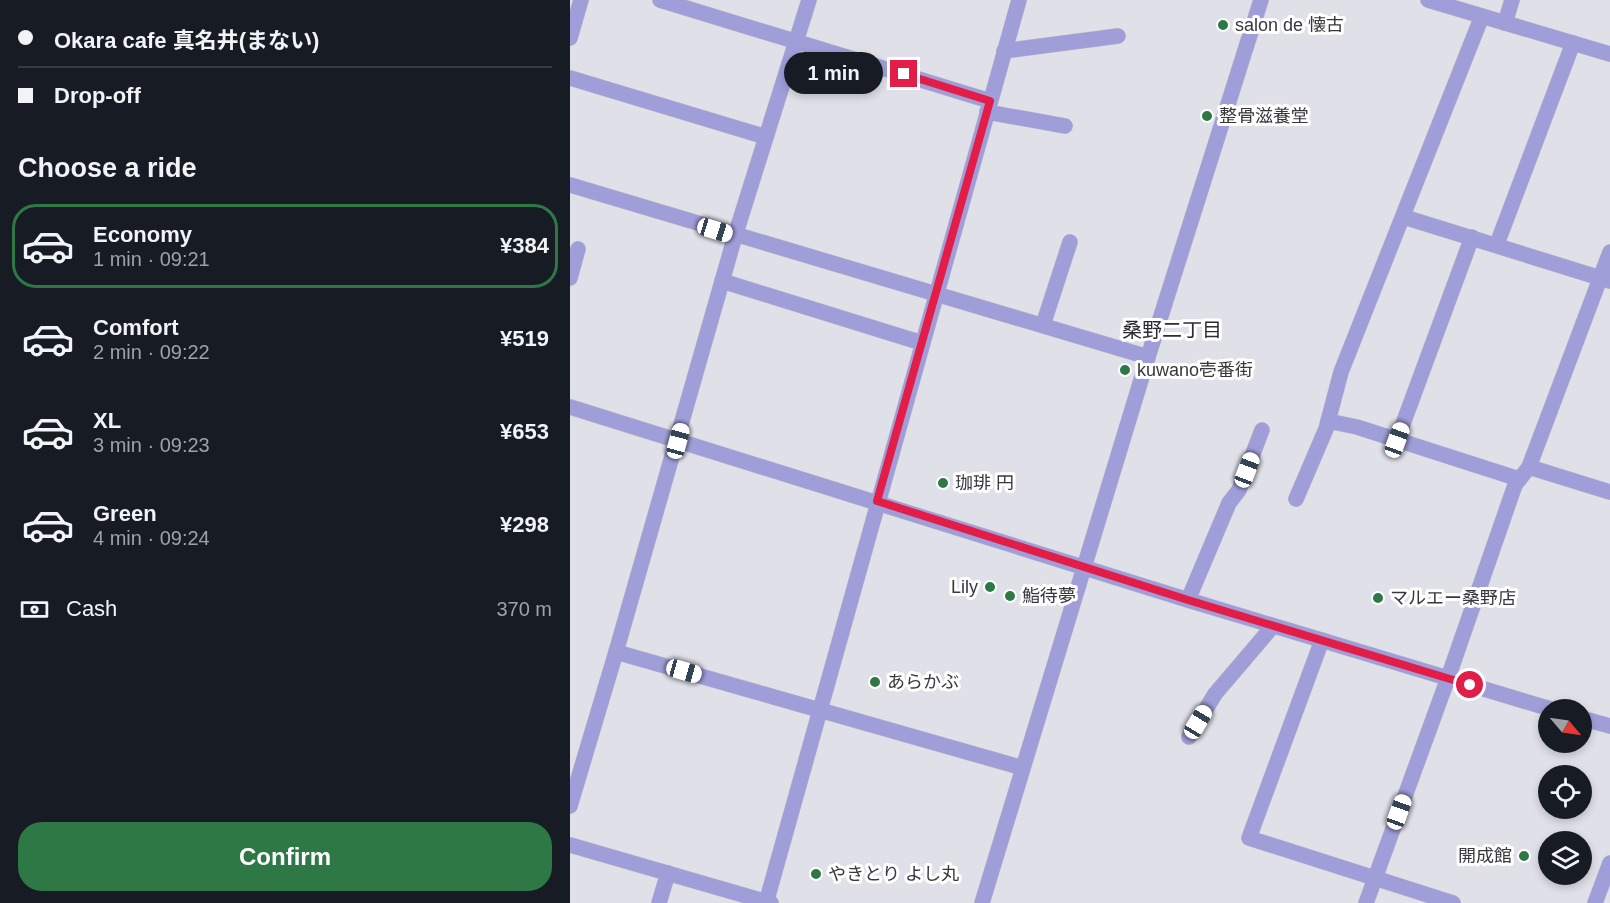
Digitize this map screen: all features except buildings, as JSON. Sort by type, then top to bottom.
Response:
[{"type":"street","points":[[570,38],[581,0]]},
{"type":"street","points":[[660,0],[796,41],[989,107],[1065,126]]},
{"type":"street","points":[[570,806],[678,441],[735,236],[809,0]]},
{"type":"street","points":[[570,845],[768,902],[877,501],[1019,0]]},
{"type":"street","points":[[982,903],[1148,357],[1261,0]]},
{"type":"street","points":[[1428,0],[1610,54]]},
{"type":"street","points":[[1505,23],[1512,0]]},
{"type":"street","points":[[1296,500],[1328,421],[1341,372],[1482,16]]},
{"type":"street","points":[[1004,51],[1118,36]]},
{"type":"street","points":[[1497,244],[1573,43]]},
{"type":"street","points":[[570,78],[766,137]]},
{"type":"street","points":[[570,185],[735,236],[1148,357]]},
{"type":"street","points":[[1404,217],[1497,244],[1605,280]]},
{"type":"street","points":[[1397,440],[1472,237]]},
{"type":"street","points":[[1043,325],[1070,242]]},
{"type":"street","points":[[570,278],[578,249]]},
{"type":"street","points":[[1366,903],[1524,473],[1605,280],[1610,252]]},
{"type":"street","points":[[723,281],[922,343]]},
{"type":"street","points":[[570,407],[1188,600],[1538,705]]},
{"type":"street","points":[[1328,421],[1524,473],[1610,492]]},
{"type":"street","points":[[1188,600],[1229,503],[1239,490],[1262,430]]},
{"type":"street","points":[[1190,736],[1215,694],[1273,626]]},
{"type":"street","points":[[1322,640],[1249,838],[1453,903]]},
{"type":"street","points":[[616,652],[1023,768]]},
{"type":"street","points":[[1592,721],[1610,726]]},
{"type":"street","points":[[1595,903],[1610,863]]},
{"type":"street","points":[[659,903],[668,873]]},
{"type":"place","name":"salon de 懐古","points":[[1223,25]]},
{"type":"place","name":"整骨滋養堂","points":[[1207,116]]},
{"type":"place","name":"kuwano壱番街","points":[[1125,370]]},
{"type":"place","name":"珈琲 円","points":[[943,483]]},
{"type":"place","name":"Lily","points":[[990,587]]},
{"type":"place","name":"鮨待夢","points":[[1010,596]]},
{"type":"place","name":"マルエー桑野店","points":[[1378,598]]},
{"type":"place","name":"あらかぶ","points":[[875,682]]},
{"type":"place","name":"開成館","points":[[1524,856]]},
{"type":"place","name":"やきとり よし丸","points":[[816,874]]},
{"type":"district","name":"桑野二丁目","points":[[1172,330]]},
{"type":"route","points":[[904,74],[990,101],[877,501],[1188,600],[1470,685]]}]
